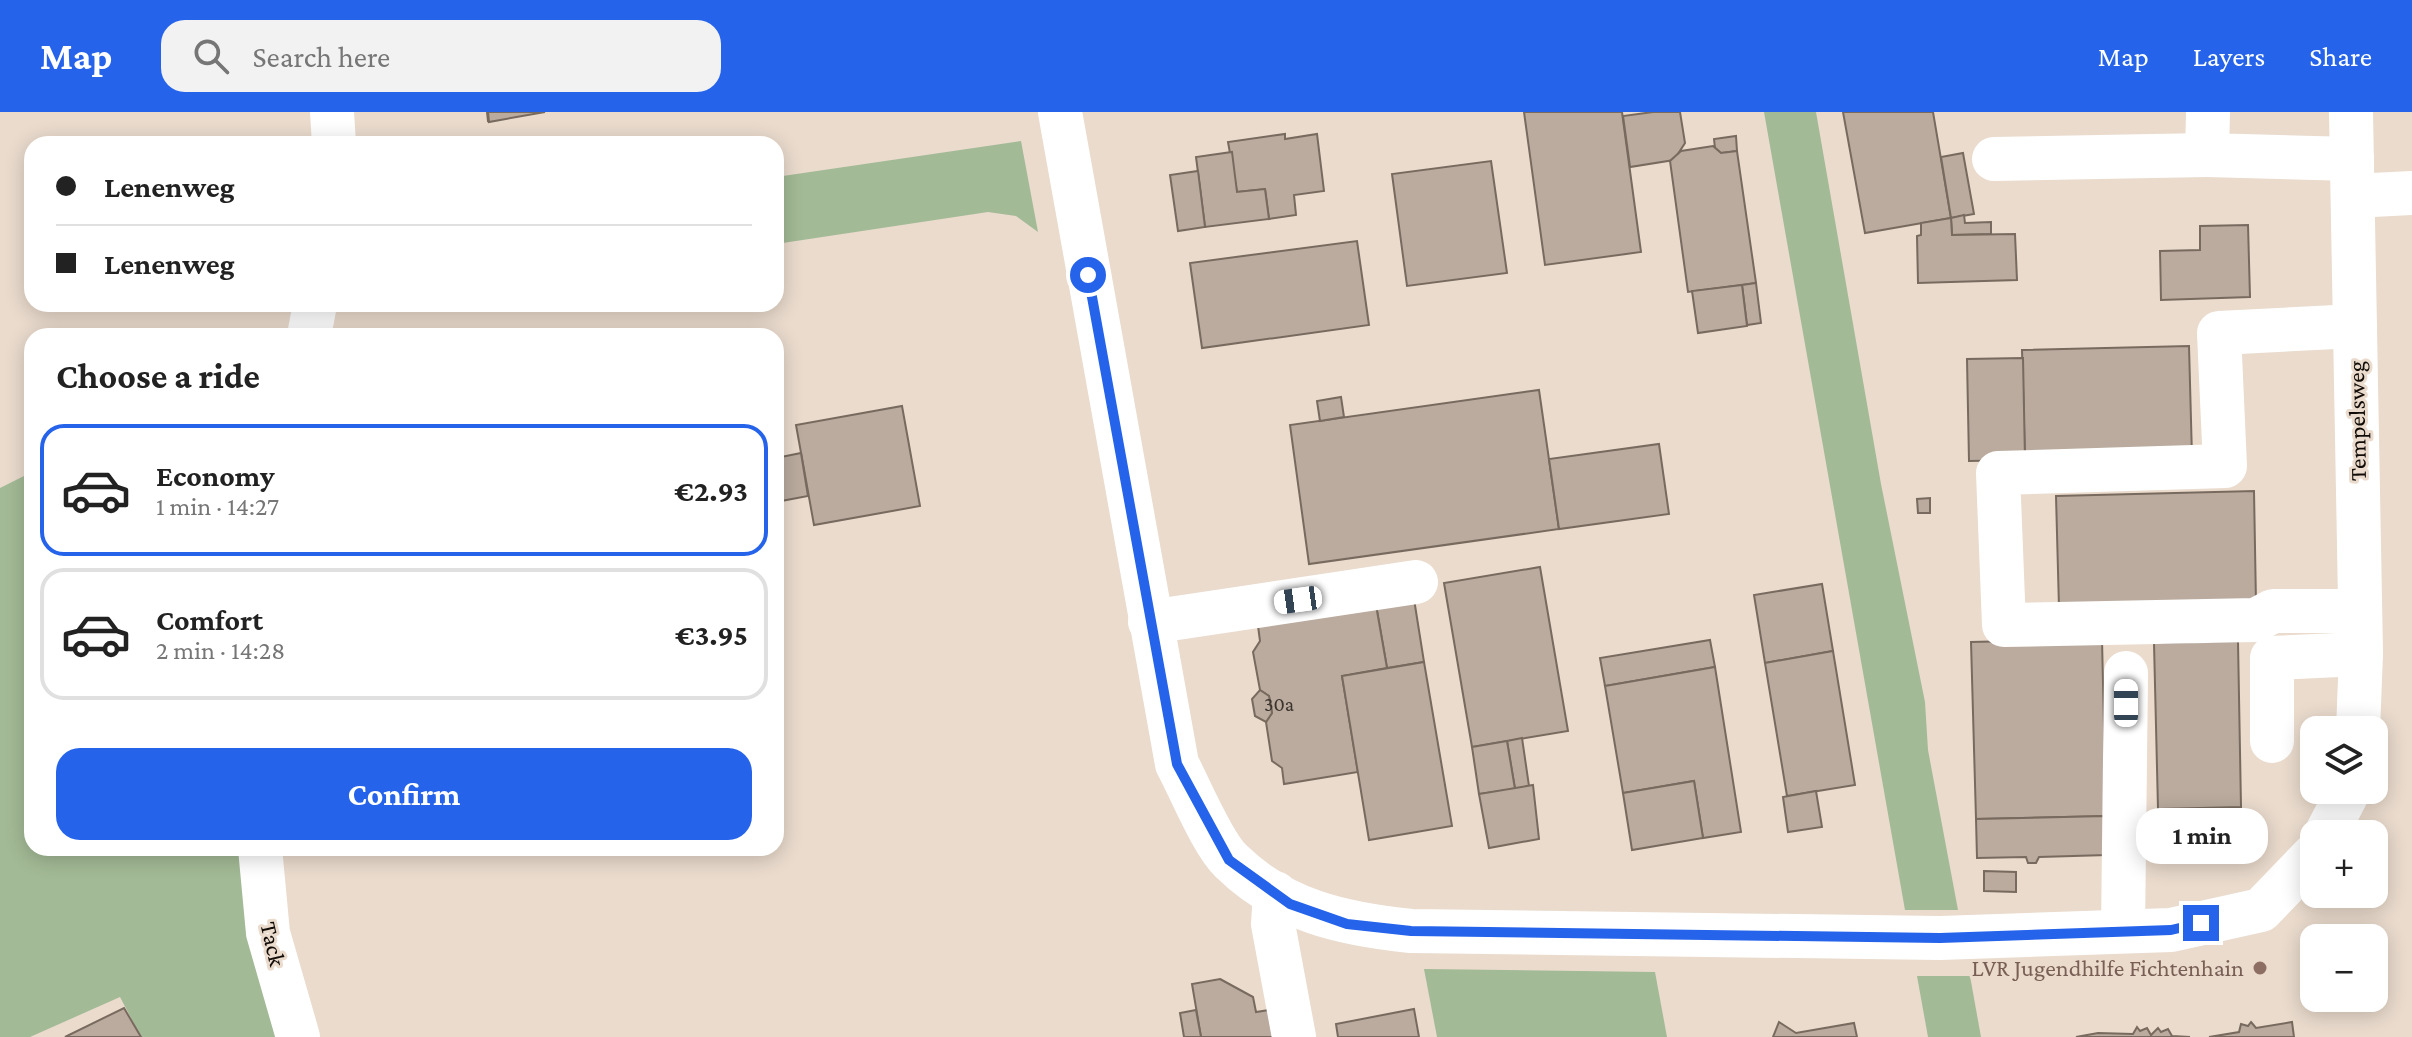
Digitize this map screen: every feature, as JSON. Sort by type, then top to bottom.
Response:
[{"type":"street","points":[[332,112],[334,136]]},
{"type":"street","points":[[1060,112],[1177,764],[1229,860],[1290,904],[1347,924],[1411,931],[1940,938],[2171,930],[2261,910],[2300,870]]},
{"type":"street","points":[[2207,155],[2208,112]]},
{"type":"street","name":"Tempelsweg","points":[[2351,112],[2361,654],[2359,716]]},
{"type":"street","points":[[1994,159],[2207,155],[2352,178],[2412,193]]},
{"type":"street","points":[[2355,326],[2219,333],[2225,466],[1998,473],[2004,625],[2256,620],[2273,611],[2360,611]]},
{"type":"street","points":[[1150,622],[1416,582]]},
{"type":"street","points":[[2272,741],[2272,658],[2361,654]]},
{"type":"street","points":[[2123,931],[2126,673]]},
{"type":"street","name":"Tack","points":[[261,856],[268,933],[298,1037]]},
{"type":"street","points":[[1275,893],[1273,924],[1294,1037]]},
{"type":"green space","points":[[1764,112],[1816,112],[1881,484],[1925,702],[1928,750],[1958,910],[1905,910]]},
{"type":"green space","points":[[1021,141],[1038,232],[1016,216],[988,212],[784,243],[784,176]]},
{"type":"green space","points":[[24,476],[24,856],[250,856],[291,1037],[141,1037],[120,997],[30,1037],[0,1037],[0,488]]},
{"type":"green space","points":[[1424,969],[1655,972],[1667,1037],[1437,1037]]},
{"type":"green space","points":[[1917,976],[1970,976],[1981,1037],[1928,1037]]},
{"type":"building","points":[[487,112],[538,112],[488,121]]},
{"type":"building","points":[[488,112],[545,112],[489,122]]},
{"type":"building","points":[[1524,112],[1622,112],[1641,252],[1545,265]]},
{"type":"building","points":[[1680,112],[1685,143],[1674,160],[1630,167],[1623,116]]},
{"type":"building","points":[[1843,112],[1933,112],[1951,218],[1865,233]]},
{"type":"building","points":[[1285,134],[1285,139],[1317,134],[1324,191],[1294,195],[1296,215],[1269,219],[1265,189],[1237,192],[1228,142]]},
{"type":"building","points":[[1736,136],[1737,151],[1721,153],[1715,148],[1714,139]]},
{"type":"building","points":[[1713,146],[1721,153],[1737,151],[1756,283],[1688,292],[1670,161],[1681,151]]},
{"type":"building","points":[[1232,152],[1237,192],[1265,189],[1269,219],[1205,227],[1196,157]]},
{"type":"building","points":[[1963,153],[1974,214],[1951,218],[1941,157]]},
{"type":"building","points":[[1491,161],[1507,273],[1407,286],[1392,174]]},
{"type":"building","points":[[1198,171],[1205,227],[1178,231],[1170,175]]},
{"type":"building","points":[[1964,215],[1965,223],[1991,222],[1991,234],[1952,235],[1951,218]]},
{"type":"building","points":[[1951,218],[1952,235],[2015,234],[2017,280],[1918,283],[1917,236],[1921,235],[1921,223]]},
{"type":"building","points":[[2248,225],[2250,297],[2161,300],[2160,251],[2200,250],[2200,226]]},
{"type":"building","points":[[1357,241],[1369,325],[1202,348],[1190,263]]},
{"type":"building","points":[[1756,283],[1761,323],[1747,325],[1742,285]]},
{"type":"building","points":[[1742,285],[1747,326],[1698,333],[1692,291]]},
{"type":"building","points":[[2189,346],[2192,457],[2025,460],[2022,350]]},
{"type":"building","points":[[2023,358],[2025,460],[1969,461],[1967,359]]},
{"type":"building","points":[[1539,390],[1559,529],[1309,564],[1290,425]]},
{"type":"building","points":[[1341,397],[1344,417],[1320,421],[1317,401]]},
{"type":"building","points":[[902,406],[920,506],[814,525],[796,425]]},
{"type":"building","points":[[1659,444],[1669,514],[1559,529],[1549,459]]},
{"type":"building","points":[[801,453],[808,496],[784,500],[784,456]]},
{"type":"building","points":[[2254,491],[2256,603],[2059,608],[2056,496]]},
{"type":"building","points":[[1930,498],[1930,513],[1918,513],[1917,499]]},
{"type":"building","points":[[1540,567],[1568,731],[1472,747],[1444,583]]},
{"type":"building","points":[[1822,584],[1833,651],[1765,663],[1754,595]]},
{"type":"building","points":[[1414,599],[1424,662],[1387,668],[1376,605]]},
{"type":"building","points":[[1376,605],[1387,668],[1342,676],[1358,772],[1284,784],[1282,768],[1272,761],[1266,722],[1272,713],[1269,696],[1260,690],[1253,652],[1260,641],[1258,626]]},
{"type":"building","points":[[2102,639],[2106,816],[1976,819],[1971,642]]},
{"type":"building","points":[[1710,640],[1715,667],[1605,686],[1600,658]]},
{"type":"building","points":[[2238,641],[2241,807],[2158,809],[2154,643]]},
{"type":"building","points":[[1833,651],[1855,785],[1787,796],[1765,663]]},
{"type":"building","points":[[1424,662],[1452,826],[1369,840],[1342,676]]},
{"type":"building","points":[[1715,667],[1741,832],[1703,838],[1694,781],[1623,793],[1605,686]]},
{"type":"building","points":[[1260,690],[1269,696],[1272,713],[1266,722],[1255,716],[1252,699]]},
{"type":"building","points":[[1522,738],[1529,786],[1515,789],[1507,741]]},
{"type":"building","points":[[1507,741],[1515,789],[1479,794],[1472,747]]},
{"type":"building","points":[[1694,781],[1703,838],[1632,850],[1623,793]]},
{"type":"building","points":[[1533,785],[1539,839],[1489,848],[1479,794]]},
{"type":"building","points":[[1816,791],[1822,827],[1788,832],[1783,797]]},
{"type":"building","points":[[2106,816],[2107,855],[2039,857],[2036,863],[2028,863],[2026,857],[1977,858],[1976,819]]},
{"type":"building","points":[[1984,871],[2016,872],[2016,892],[1984,891]]},
{"type":"building","points":[[1220,979],[1253,997],[1256,1012],[1281,1008],[1286,1037],[1201,1037],[1192,984]]},
{"type":"building","points":[[124,1008],[141,1037],[65,1037]]},
{"type":"building","points":[[1414,1009],[1419,1037],[1338,1037],[1336,1024]]},
{"type":"building","points":[[1196,1010],[1201,1037],[1184,1037],[1180,1013]]},
{"type":"building","points":[[1779,1022],[1796,1033],[1854,1023],[1857,1037],[1773,1037]]},
{"type":"building","points":[[2251,1022],[2256,1028],[2292,1022],[2294,1037],[2209,1037],[2239,1032],[2241,1024],[2248,1026]]},
{"type":"building","points":[[2137,1027],[2140,1031],[2147,1028],[2151,1035],[2158,1028],[2161,1032],[2168,1029],[2172,1036],[2190,1037],[2076,1037],[2098,1033],[2133,1034]]},
{"type":"place","name":"LVR Jugendhilfe Fichtenhain","points":[[2260,968]]},
{"type":"route","points":[[1088,275],[1177,764],[1229,860],[1290,904],[1347,924],[1411,931],[1940,938],[2171,930],[2201,923]]}]
